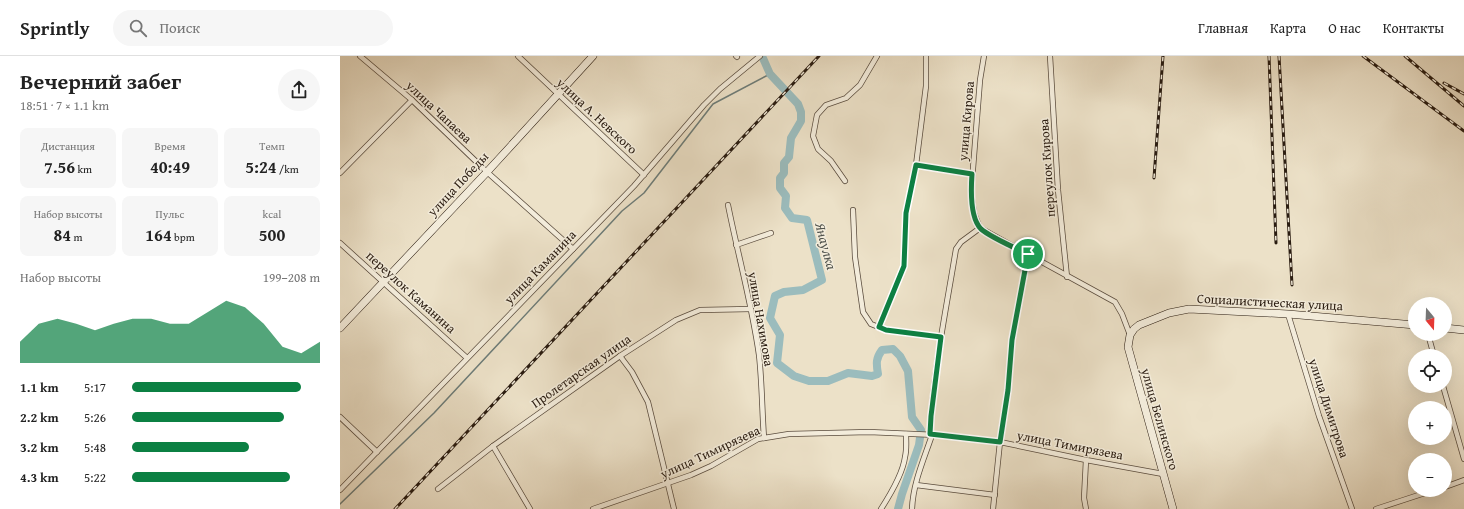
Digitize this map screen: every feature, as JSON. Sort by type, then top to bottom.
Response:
[{"type":"street","name":"улица Чапаева","points":[[360,56],[412,100],[487,172],[573,249]]},
{"type":"street","name":"улица А. Невского","points":[[518,56],[644,175]]},
{"type":"street","name":"улица Победы","points":[[340,328],[487,172],[593,56]]},
{"type":"street","points":[[844,181],[831,161],[818,149],[813,136],[817,115],[826,105],[846,98],[860,85],[877,56]]},
{"type":"street","points":[[879,327],[904,266],[906,213],[916,165],[926,86],[926,56]]},
{"type":"street","name":"улица Кирова","points":[[980,228],[974,213],[972,199],[972,174],[980,80],[984,56]]},
{"type":"street","name":"переулок Кирова","points":[[1050,56],[1058,190],[1067,277]]},
{"type":"street","name":"улица Каманина","points":[[340,490],[644,175],[704,106],[720,90],[758,58]]},
{"type":"street","points":[[340,173],[412,100]]},
{"type":"street","points":[[916,165],[972,174]]},
{"type":"street","name":"улица Нахимова","points":[[728,205],[751,309],[759,356],[764,438]]},
{"type":"street","points":[[853,210],[855,257],[863,312],[872,324],[886,330],[941,337]]},
{"type":"street","points":[[912,509],[916,481],[924,462],[931,434],[931,416],[941,337],[956,249],[968,236],[980,228],[1115,302],[1122,314],[1130,335]]},
{"type":"street","points":[[736,245],[771,233]]},
{"type":"street","name":"переулок Каманина","points":[[340,243],[467,358]]},
{"type":"street","points":[[993,509],[1000,442],[1008,390],[1012,340],[1028,254]]},
{"type":"street","name":"Пролетарская улица","points":[[438,489],[493,446],[620,356],[676,320],[700,310],[751,309]]},
{"type":"street","name":"Социалистическая улица","points":[[1130,335],[1139,324],[1169,313],[1189,309],[1288,314],[1408,324]]},
{"type":"street","name":"улица Димитрова","points":[[1288,314],[1319,416],[1352,509]]},
{"type":"street","points":[[1452,329],[1464,330]]},
{"type":"street","name":"улица Белинского","points":[[1130,335],[1128,347],[1131,360],[1172,509]]},
{"type":"street","points":[[620,356],[632,372],[648,402],[674,509]]},
{"type":"street","points":[[1445,393],[1464,459]]},
{"type":"street","points":[[340,417],[377,452]]},
{"type":"street","name":"улица Тимирязева","points":[[593,509],[669,484],[711,466],[758,439],[790,434],[868,432],[931,434],[1000,442],[1163,474]]},
{"type":"street","points":[[881,509],[888,498],[902,468],[909,434]]},
{"type":"street","points":[[493,446],[530,509]]},
{"type":"street","points":[[1086,460],[1084,498],[1086,509]]},
{"type":"street","points":[[1452,484],[1464,480]]},
{"type":"street","points":[[916,485],[995,495]]},
{"type":"street","points":[[1376,509],[1413,497]]},
{"type":"waterway","name":"Янаулка","points":[[762,56],[770,74],[798,104],[801,112],[801,121],[791,138],[789,157],[784,163],[784,173],[780,178],[780,188],[786,196],[785,208],[792,218],[807,220],[822,280],[803,290],[784,292],[775,296],[770,318],[780,335],[777,363],[794,376],[809,381],[828,381],[848,373],[872,376],[878,374],[877,361],[882,350],[893,349],[900,356],[908,371],[912,417],[921,430],[919,445],[898,509]]},
{"type":"waterway","points":[[340,504],[434,413],[622,211],[644,193],[713,104],[770,74]]},
{"type":"railway","points":[[395,509],[819,56]]},
{"type":"railway","points":[[1154,178],[1163,56]]},
{"type":"railway","points":[[1269,56],[1276,243]]},
{"type":"railway","points":[[1279,56],[1292,285]]},
{"type":"railway","points":[[1363,56],[1464,131]]},
{"type":"railway","points":[[1405,56],[1464,106]]},
{"type":"railway","points":[[1444,83],[1464,94]]},
{"type":"route","points":[[916,165],[972,174],[972,199],[974,213],[980,228],[1028,254],[1012,340],[1008,390],[1000,442],[930,434],[941,337],[886,330],[879,327],[904,266],[906,213],[916,165]]}]
